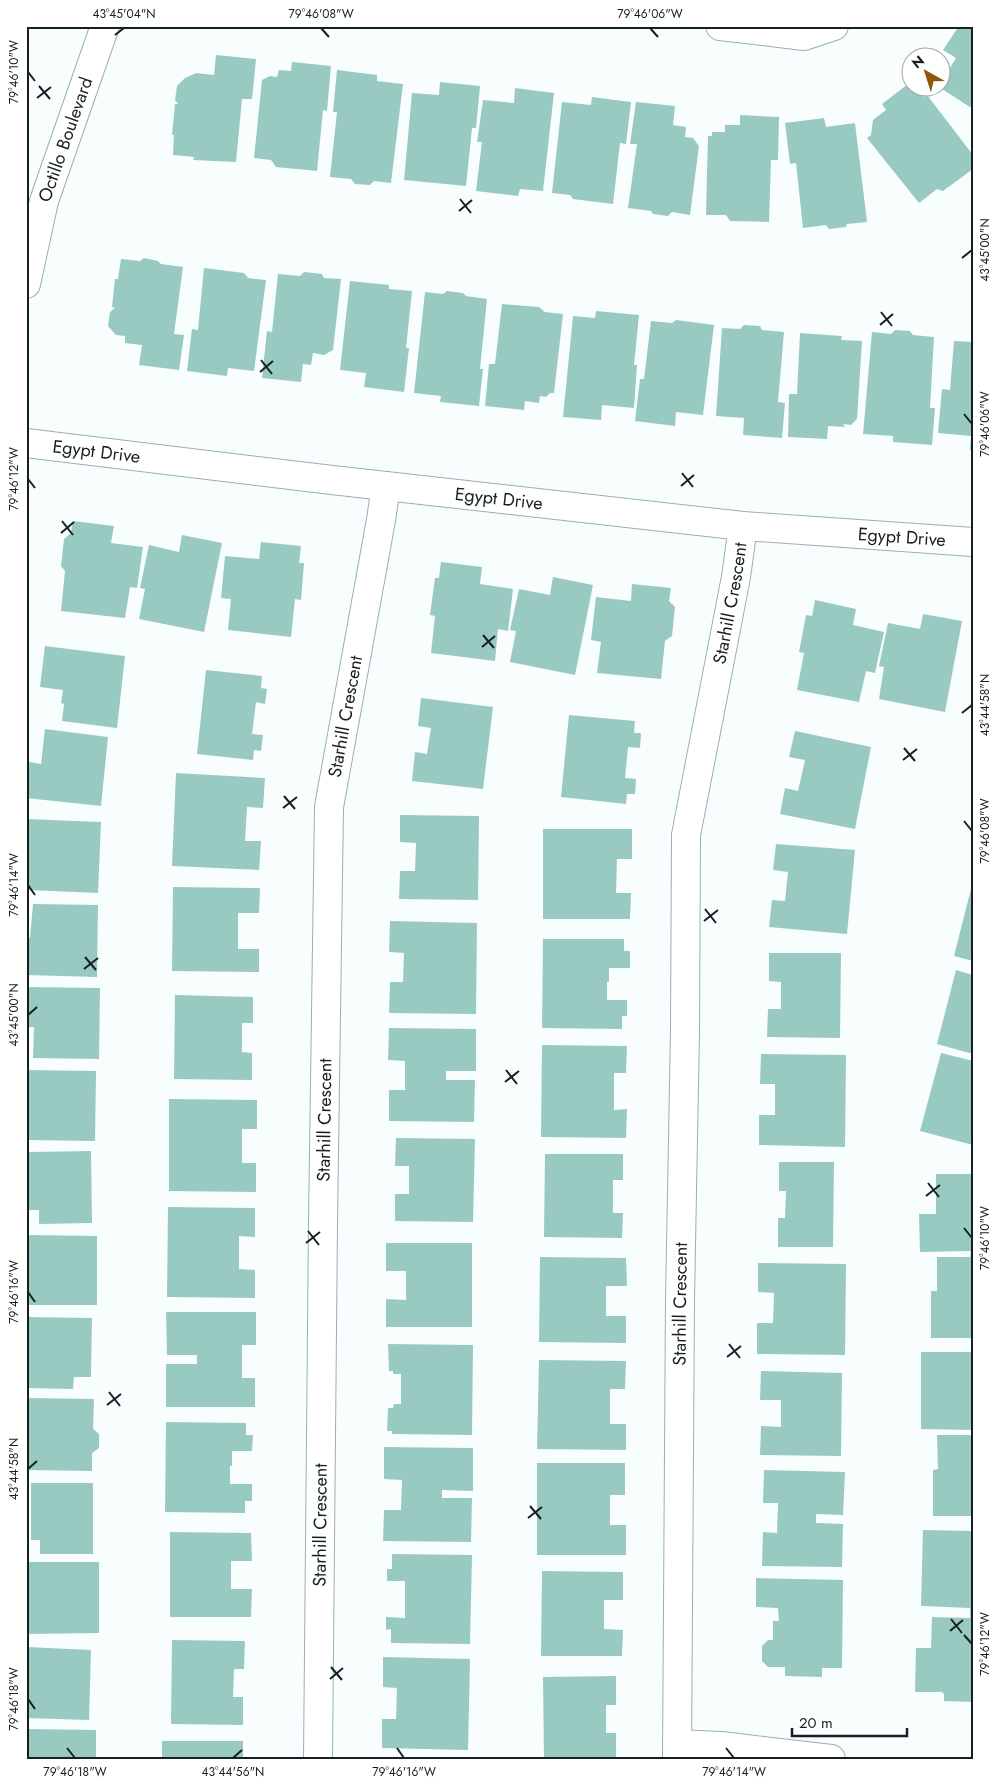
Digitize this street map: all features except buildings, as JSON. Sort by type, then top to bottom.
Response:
[{"type":"street","name":"Octillo Boulevard","points":[[26,284],[44,201],[105,26]]},
{"type":"street","points":[[720,26],[804,36],[834,26]]},
{"type":"street","name":"Egypt Drive","points":[[26,443],[743,526],[973,542]]},
{"type":"street","name":"Starhill Crescent","points":[[318,1759],[329,807],[386,486]]},
{"type":"street","name":"Starhill Crescent","points":[[677,1751],[686,835],[736,577],[743,526]]},
{"type":"street","points":[[677,1751],[721,1746],[831,1759]]}]
